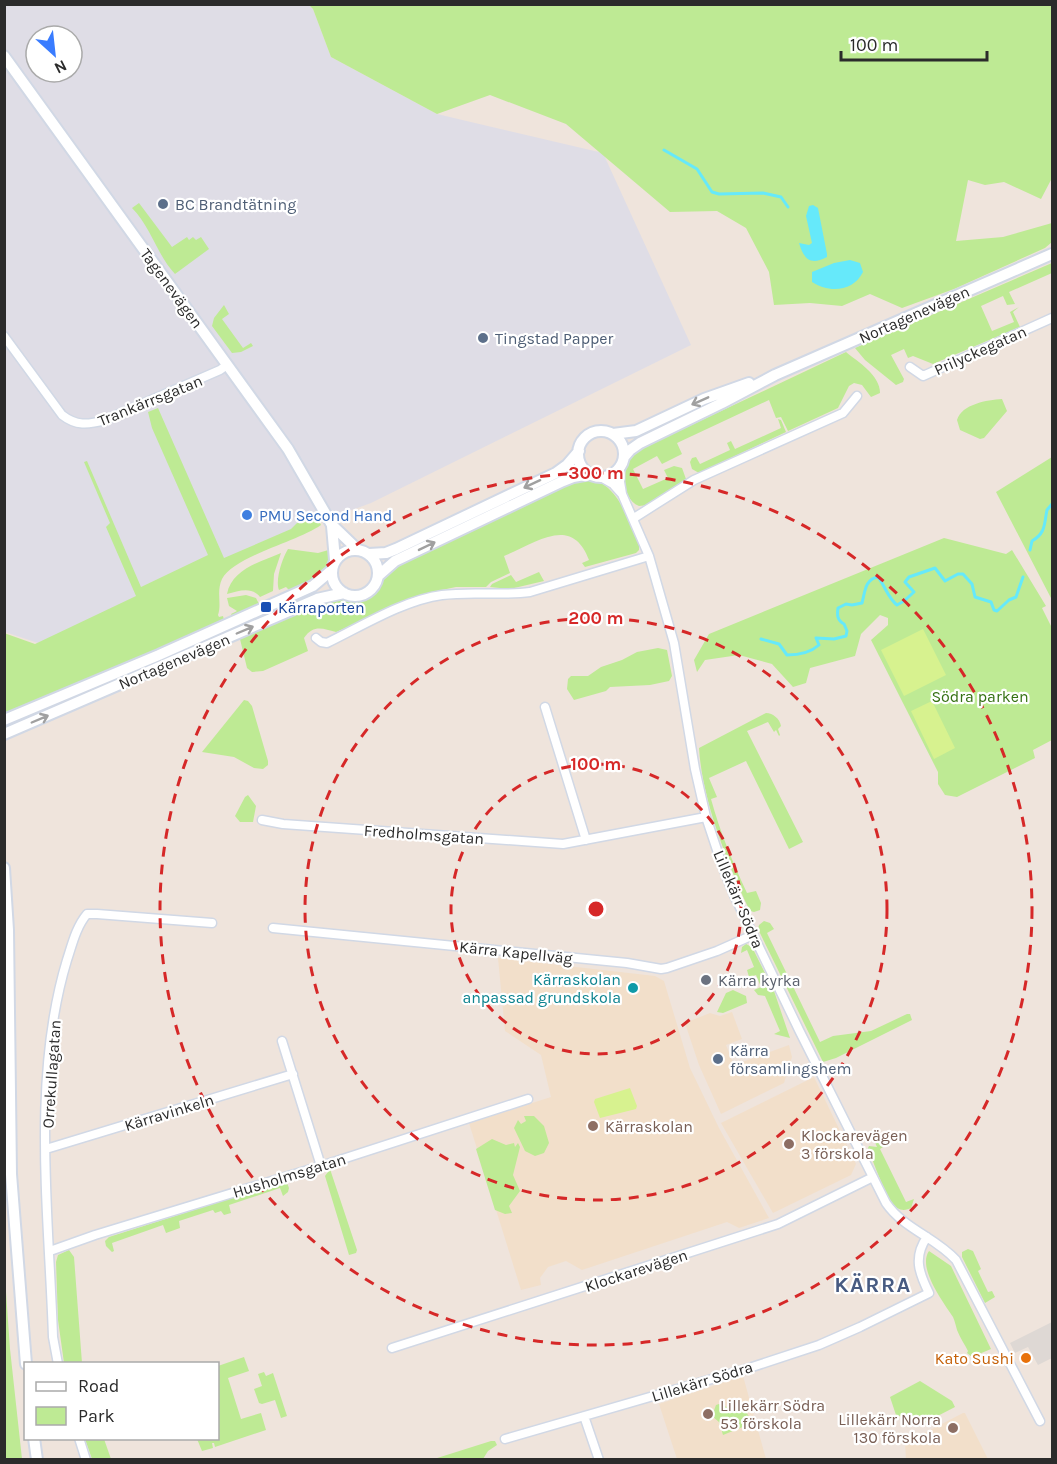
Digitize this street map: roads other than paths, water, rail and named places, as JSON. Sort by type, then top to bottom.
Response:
[{"type":"street","name":"Tagenevägen","points":[[4,56],[288,449],[332,525],[363,552]]},
{"type":"street","name":"Nortagenevägen","points":[[4,734],[317,599],[344,593],[351,596],[365,594],[376,584],[378,576],[395,561],[563,481],[573,477],[611,474],[630,450],[640,443],[776,375],[1053,254]]},
{"type":"street","name":"Prilyckegatan","points":[[910,367],[923,376],[1053,318]]},
{"type":"street","name":"Trankärrsgatan","points":[[4,336],[62,415],[70,422],[81,424],[92,424],[105,420],[227,365]]},
{"type":"street","name":"Nortagenevägen","points":[[4,720],[159,655],[313,586],[345,552],[386,553],[556,473],[567,465],[579,451],[585,437],[591,433],[599,431],[613,434],[636,432],[704,399],[776,375]]},
{"type":"street","points":[[634,519],[694,480],[843,413],[857,396]]},
{"type":"street","points":[[613,434],[622,444],[622,462]]},
{"type":"street","points":[[579,451],[581,464],[595,475]]},
{"type":"street","name":"Lillekärr Södra","points":[[622,462],[622,494]]},
{"type":"street","name":"Lillekärr Södra","points":[[595,475],[613,484],[622,494],[649,556],[674,643],[695,769],[706,817],[722,865],[753,935],[892,1211],[909,1226],[942,1247],[956,1260],[1040,1420]]},
{"type":"street","name":"Tagenevägen","points":[[332,525],[334,565]]},
{"type":"street","points":[[363,552],[376,564],[378,576]]},
{"type":"street","points":[[316,638],[327,643],[425,598],[454,593],[516,594],[530,592],[649,556]]},
{"type":"street","points":[[334,565],[334,584],[344,593]]},
{"type":"street","points":[[545,707],[586,840]]},
{"type":"street","name":"Fredholmsgatan","points":[[262,820],[283,824],[563,844],[706,817]]},
{"type":"street","points":[[4,868],[8,942],[11,1174],[26,1362]]},
{"type":"street","name":"Orrekullagatan","points":[[58,1362],[53,1337],[46,1149],[48,1061],[56,1006],[67,960],[87,914],[212,923]]},
{"type":"street","name":"Kärra Kapellväg","points":[[273,928],[616,962],[661,969],[717,951],[753,935]]},
{"type":"street","points":[[282,1041],[321,1166]]},
{"type":"street","name":"Kärravinkeln","points":[[46,1149],[293,1074]]},
{"type":"street","name":"Husholmsgatan","points":[[50,1251],[528,1099]]},
{"type":"street","name":"Klockarevägen","points":[[392,1348],[778,1224],[873,1177]]},
{"type":"street","name":"Lillekärr Södra","points":[[505,1439],[743,1370],[833,1340],[929,1293],[918,1265],[918,1254],[927,1238]]},
{"type":"street","points":[[584,1416],[599,1460]]},
{"type":"street","points":[[34,1440],[37,1460]]},
{"type":"street","points":[[80,1440],[86,1460]]},
{"type":"water","points":[[813,205],[818,208],[827,254],[827,257],[816,261],[806,257],[799,243],[809,245],[812,243],[806,216],[809,206]]},
{"type":"water","points":[[850,260],[860,263],[863,272],[853,284],[833,289],[812,282],[812,272],[834,263]]},
{"type":"waterway","points":[[664,150],[697,169],[712,192],[719,194],[763,193],[781,197],[788,207]]},
{"type":"waterway","points":[[1030,550],[1032,541],[1042,531],[1047,510],[1052,504]]},
{"type":"waterway","points":[[761,639],[779,644],[787,655],[791,655],[815,648],[819,645],[816,638],[834,639],[846,636],[847,631],[838,617],[838,608],[846,604],[862,603],[868,583],[878,577],[897,605],[914,592],[905,582],[909,577],[935,568],[945,581],[958,574],[963,574],[972,584],[975,597],[991,602],[994,610],[997,611],[1016,597],[1023,577]]},
{"type":"place","name":"BC Brandtätning","points":[[163,204]]},
{"type":"place","name":"Tingstad Papper","points":[[483,338]]},
{"type":"place","name":"PMU Second Hand","points":[[247,515]]},
{"type":"place","name":"Kärraporten","points":[[266,607]]},
{"type":"place","name":"Kärra kyrka","points":[[706,980]]},
{"type":"place","name":"Kärraskolan anpassad grundskola","points":[[633,988]]},
{"type":"place","name":"Kärra församlingshem","points":[[718,1059]]},
{"type":"place","name":"Kärraskolan","points":[[593,1126]]},
{"type":"place","name":"Klockarevägen 3 förskola","points":[[789,1144]]},
{"type":"place","name":"Kato Sushi","points":[[1026,1358]]},
{"type":"place","name":"Lillekärr Södra 53 förskola","points":[[708,1414]]},
{"type":"place","name":"Lillekärr Norra 130 förskola","points":[[953,1428]]},
{"type":"district","name":"KÄRRA","points":[[873,1284]]},
{"type":"park label","name":"Södra parken","points":[[980,696]]}]
